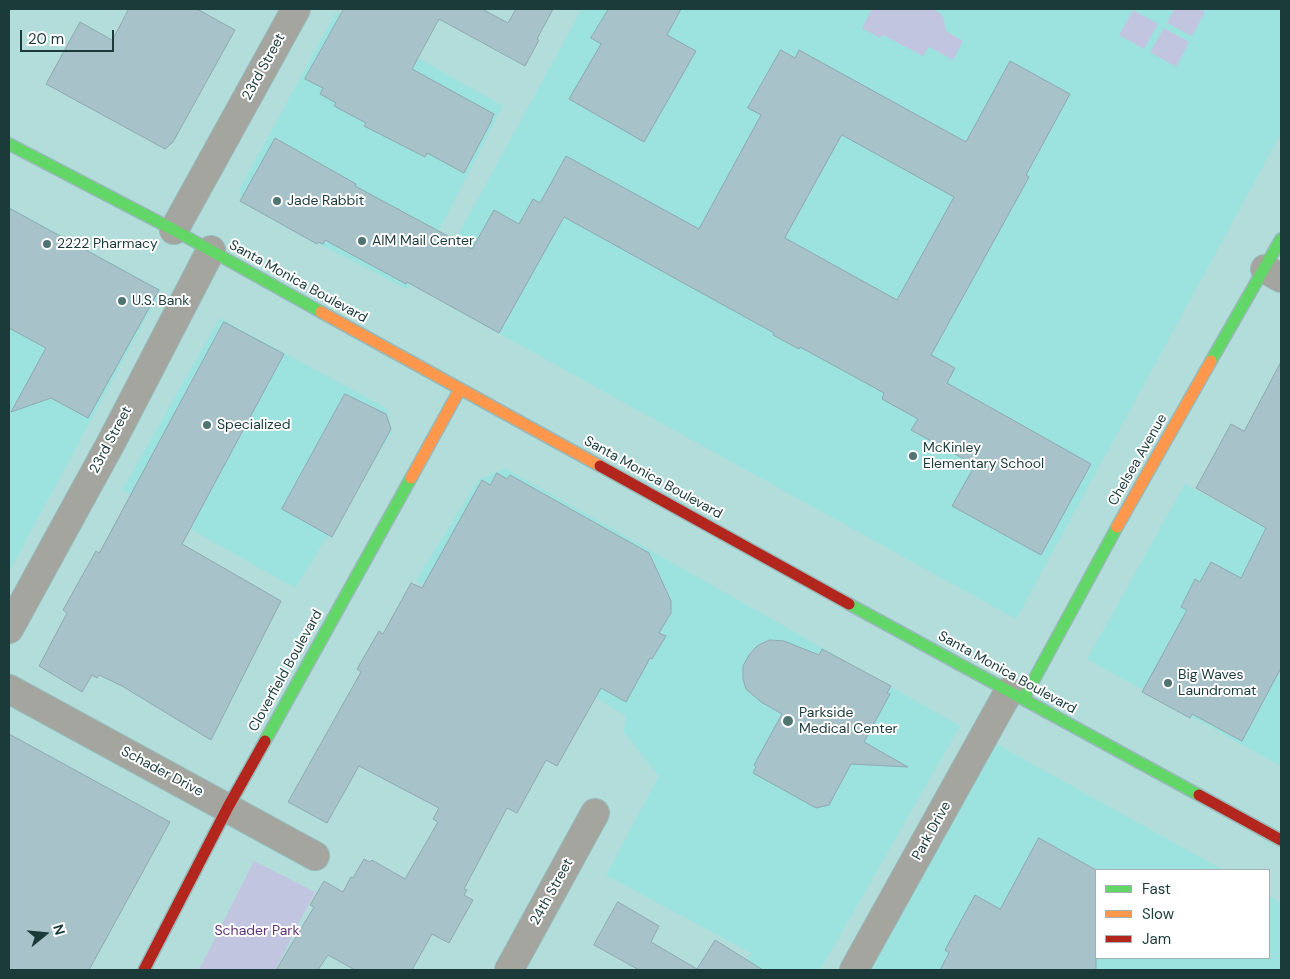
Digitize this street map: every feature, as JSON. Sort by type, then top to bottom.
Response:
[{"type":"main road","name":"Santa Monica Boulevard","points":[[9,144],[211,250],[1281,840]]},
{"type":"main road","name":"Chelsea Avenue","points":[[1016,695],[1144,480],[1273,273],[1281,239]]},
{"type":"main road","name":"Cloverfield Boulevard","points":[[144,970],[228,807],[460,389]]},
{"type":"street","name":"23rd Street","points":[[174,230],[296,9]]},
{"type":"street","name":"23rd Street","points":[[9,629],[112,441],[211,250]]},
{"type":"street","name":"Schader Drive","points":[[9,689],[315,856]]},
{"type":"street","name":"Park Drive","points":[[854,970],[1016,695]]},
{"type":"street","name":"24th Street","points":[[509,970],[596,813]]},
{"type":"shaded area","name":"McKinley Elementary School","points":[[582,9],[1281,9],[1281,133],[1016,619],[426,293]]},
{"type":"shaded area","points":[[336,12],[503,106],[408,290],[242,203],[239,190]]},
{"type":"shaded area","points":[[9,207],[161,290],[9,572]]},
{"type":"shaded area","points":[[220,318],[386,408],[392,432],[295,588],[122,490]]},
{"type":"shaded area","name":"Parkside Medical Center","points":[[505,468],[960,726],[820,970],[742,970],[751,953],[606,875],[659,776],[624,732],[626,716],[416,581],[478,480]]},
{"type":"shaded area","points":[[1185,484],[1281,537],[1281,766],[1087,659]]},
{"type":"shaded area","points":[[989,740],[1221,869],[1095,869],[1095,959],[1270,959],[1270,897],[1281,903],[1281,970],[866,970]]},
{"type":"green space","points":[[872,9],[934,9],[943,16],[946,31],[963,41],[953,60],[929,47],[923,56],[883,35],[880,38],[862,28]]},
{"type":"green space","points":[[1174,9],[1200,9],[1205,12],[1192,36],[1167,23]]},
{"type":"green space","points":[[1133,10],[1158,24],[1144,49],[1119,35]]},
{"type":"green space","points":[[1164,28],[1189,42],[1176,67],[1150,52]]},
{"type":"green space","name":"Schader Park","points":[[254,861],[315,892],[275,970],[199,970]]},
{"type":"building","points":[[129,9],[197,9],[235,30],[173,142],[165,149],[46,84],[80,22],[112,40]]},
{"type":"building","points":[[344,9],[482,9],[508,23],[516,9],[553,9],[525,66],[439,19],[412,69],[494,114],[464,173],[427,153],[425,157],[364,126],[366,123],[334,106],[336,103],[320,94],[323,88],[305,79]]},
{"type":"building","points":[[609,9],[681,9],[667,35],[696,51],[644,142],[569,99],[601,44],[591,38]]},
{"type":"building","points":[[781,50],[795,58],[799,50],[966,142],[1010,61],[1070,94],[1026,175],[1029,177],[931,355],[955,368],[947,383],[1091,464],[1041,555],[952,506],[975,465],[911,430],[918,419],[882,399],[884,393],[800,347],[799,349],[773,335],[774,333],[564,217],[499,333],[407,282],[406,284],[325,240],[323,244],[318,242],[317,244],[240,201],[275,138],[356,184],[355,186],[472,249],[494,210],[519,224],[533,199],[540,203],[566,156],[699,229],[761,115],[748,108]],"holes":[[[842,135],[954,197],[897,300],[785,238]]]},
{"type":"building","points":[[9,208],[159,290],[88,418],[51,398],[11,412],[46,348],[9,328]]},
{"type":"building","points":[[224,322],[284,354],[182,544],[281,601],[211,740],[122,686],[99,675],[97,678],[92,675],[82,692],[39,666],[67,613],[63,610],[96,551],[99,553]]},
{"type":"building","points":[[1281,362],[1281,668],[1242,741],[1192,714],[1190,718],[1142,692],[1187,610],[1181,607],[1195,579],[1200,582],[1211,562],[1241,578],[1266,528],[1196,488],[1231,424],[1244,431]]},
{"type":"building","points":[[345,394],[386,414],[391,429],[332,537],[282,509]]},
{"type":"building","points":[[497,473],[507,479],[510,475],[649,553],[671,601],[671,613],[659,633],[666,636],[652,659],[650,658],[626,702],[601,688],[557,766],[546,760],[517,813],[507,808],[464,889],[467,890],[464,895],[473,900],[449,943],[432,934],[412,970],[355,970],[328,955],[318,970],[276,970],[314,907],[310,905],[324,881],[343,892],[364,859],[370,862],[372,860],[405,879],[438,822],[433,819],[439,808],[359,766],[327,823],[288,802],[361,672],[357,669],[379,631],[383,634],[411,583],[422,588],[482,480],[490,485]]},
{"type":"building","points":[[770,640],[784,641],[819,655],[822,649],[891,686],[887,693],[890,694],[864,742],[908,767],[851,764],[829,805],[816,808],[753,773],[756,767],[754,765],[782,714],[761,702],[746,689],[743,679],[743,666],[757,646]]},
{"type":"building","points":[[9,734],[170,822],[89,970],[9,970]]},
{"type":"building","points":[[1039,838],[1095,869],[1096,970],[940,970],[949,953],[945,950],[975,895],[1000,909]]},
{"type":"building","points":[[618,902],[659,926],[651,942],[697,969],[715,940],[763,970],[639,970],[594,945]]},
{"type":"traffic: fast","points":[[9,144],[174,230],[321,312]]},
{"type":"traffic: fast","points":[[1211,361],[1281,239]]},
{"type":"traffic: fast","points":[[265,741],[411,478]]},
{"type":"traffic: fast","points":[[1024,698],[1117,527]]},
{"type":"traffic: fast","points":[[849,604],[1199,795]]},
{"type":"traffic: slow","points":[[321,312],[600,466]]},
{"type":"traffic: slow","points":[[1117,527],[1211,361]]},
{"type":"traffic: slow","points":[[411,478],[460,389]]},
{"type":"traffic: jam","points":[[600,466],[849,604]]},
{"type":"traffic: jam","points":[[144,970],[228,807],[265,741]]},
{"type":"traffic: jam","points":[[1199,795],[1281,840]]},
{"type":"place","name":"Jade Rabbit","points":[[277,201]]},
{"type":"place","name":"AIM Mail Center","points":[[362,241]]},
{"type":"place","name":"2222 Pharmacy","points":[[47,244]]},
{"type":"place","name":"U.S. Bank","points":[[122,301]]},
{"type":"place","name":"Specialized","points":[[207,425]]},
{"type":"place","name":"McKinley Elementary School","points":[[913,456]]},
{"type":"place","name":"Big Waves Laundromat","points":[[1168,683]]},
{"type":"place","name":"Parkside Medical Center","points":[[788,721]]}]
